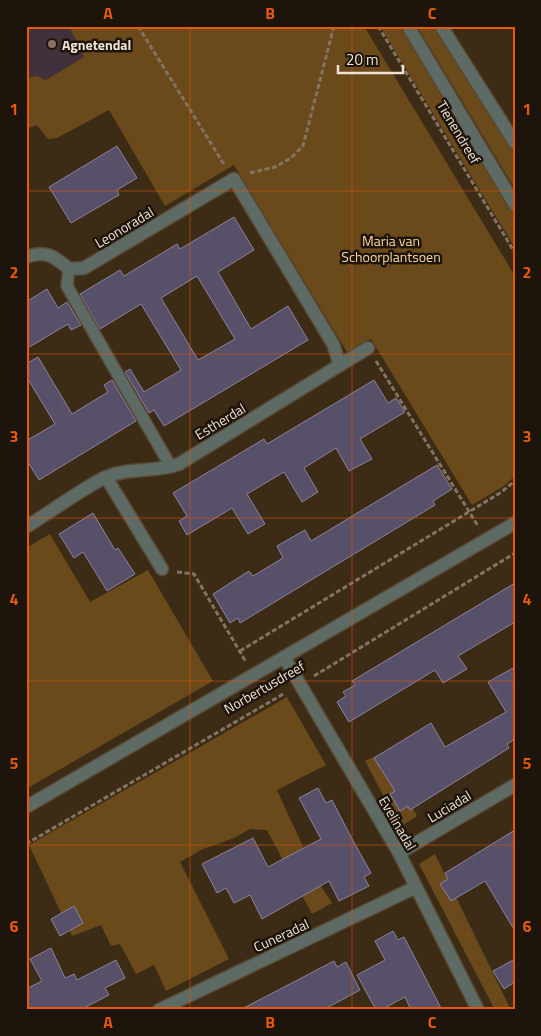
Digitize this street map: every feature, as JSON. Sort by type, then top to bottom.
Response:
[{"type":"street","name":"Tienendreef","points":[[408,26],[515,205]]},
{"type":"street","points":[[441,26],[515,143]]},
{"type":"street","name":"Leonoradal","points":[[69,269],[84,268],[234,180]]},
{"type":"street","points":[[234,180],[333,344],[340,365]]},
{"type":"street","points":[[26,257],[53,255],[69,269]]},
{"type":"street","name":"Estherdal","points":[[26,527],[106,477],[131,471],[162,470],[179,464],[368,348]]},
{"type":"street","points":[[106,477],[162,569]]},
{"type":"street","name":"Norbertusdreef","points":[[26,806],[515,523]]},
{"type":"street","name":"Evelinadal","points":[[284,657],[398,853],[478,1010]]},
{"type":"street","name":"Luciadal","points":[[398,853],[515,785]]},
{"type":"street","name":"Cuneradal","points":[[159,1010],[416,887]]},
{"type":"lane","points":[[69,269],[67,286],[171,467]]},
{"type":"path","points":[[138,26],[234,180],[256,170],[276,166],[291,158],[303,146],[334,26]]},
{"type":"path","name":"Tienendreef","points":[[378,26],[515,253]]},
{"type":"path","points":[[368,348],[487,539]]},
{"type":"path","points":[[240,651],[500,493],[515,481]]},
{"type":"path","name":"Norbertusdreef","points":[[26,844],[300,684],[515,553]]},
{"type":"path","points":[[162,569],[194,574],[254,675]]},
{"type":"shaded area","name":"Agnetendal","points":[[26,26],[69,26],[84,57],[46,80],[36,76],[26,79]]},
{"type":"green space","name":"Maria van Schoorplantsoen","points":[[69,26],[364,26],[515,276],[515,476],[504,486],[472,505],[371,339],[347,352],[234,165],[165,206],[109,110],[57,138],[48,139],[37,125],[26,129],[26,79],[36,76],[46,80],[84,57]]},
{"type":"green space","points":[[380,26],[402,26],[515,214],[515,248]]},
{"type":"green space","points":[[417,26],[436,26],[515,155],[515,189]]},
{"type":"green space","points":[[50,534],[90,602],[148,570],[213,681],[26,789],[26,629],[29,627],[26,621],[26,548]]},
{"type":"green space","points":[[287,697],[326,765],[277,790],[322,888],[332,903],[312,914],[267,830],[250,829],[234,838],[203,849],[180,862],[229,959],[166,991],[154,965],[136,974],[120,944],[111,946],[101,925],[72,936],[29,845]]},
{"type":"green space","points":[[384,752],[417,816],[400,827],[365,761]]},
{"type":"green space","points":[[435,854],[511,1010],[495,1010],[419,864]]},
{"type":"building","points":[[117,146],[137,178],[117,190],[119,195],[71,223],[49,187]]},
{"type":"building","points":[[234,217],[254,250],[218,272],[251,329],[288,306],[308,340],[164,426],[154,410],[149,413],[125,372],[130,369],[144,392],[181,370],[141,304],[100,329],[80,294],[120,270],[124,276],[177,244],[180,249]],"holes":[[[197,276],[235,339],[198,360],[161,298]]]},
{"type":"building","points":[[47,289],[58,308],[67,302],[81,325],[71,330],[68,324],[26,349],[26,302]]},
{"type":"building","points":[[38,357],[72,414],[108,392],[104,385],[112,380],[136,421],[39,480],[26,459],[26,441],[55,424],[26,376],[26,364]]},
{"type":"building","points":[[374,380],[388,403],[396,398],[405,412],[360,439],[372,459],[349,471],[336,448],[304,468],[318,492],[302,502],[284,472],[247,494],[265,524],[248,534],[232,508],[187,535],[179,521],[187,516],[173,493],[264,439],[267,444]]},
{"type":"building","points":[[437,465],[452,489],[433,501],[435,505],[240,623],[238,618],[230,623],[213,594],[249,571],[253,576],[283,558],[277,546],[305,530],[311,541]]},
{"type":"building","points":[[93,513],[115,550],[118,548],[135,574],[107,591],[83,552],[74,558],[59,534]]},
{"type":"building","points":[[515,583],[515,622],[458,656],[467,669],[443,683],[435,670],[349,722],[337,702],[346,696],[343,692],[355,685],[352,681]]},
{"type":"building","points":[[515,667],[515,739],[507,744],[509,748],[410,810],[408,806],[400,811],[390,794],[395,791],[374,758],[431,723],[445,747],[506,712],[488,682]]},
{"type":"building","points":[[318,788],[326,803],[332,800],[371,873],[364,877],[369,886],[339,901],[329,881],[262,919],[250,895],[234,903],[226,888],[217,893],[202,864],[253,838],[268,867],[321,839],[299,798]]},
{"type":"building","points":[[515,830],[515,931],[485,881],[451,901],[440,884],[448,879],[445,873]]},
{"type":"building","points":[[74,906],[83,923],[60,936],[51,919]]},
{"type":"building","points":[[393,931],[398,940],[404,937],[442,1010],[411,1010],[405,997],[381,1010],[376,1010],[357,975],[385,960],[375,941]]},
{"type":"building","points":[[51,948],[65,978],[74,974],[77,980],[116,960],[125,978],[105,988],[109,995],[80,1010],[26,1010],[26,989],[42,981],[30,959]]},
{"type":"building","points":[[515,959],[515,982],[504,989],[493,971]]},
{"type":"building","points":[[334,961],[337,967],[346,962],[360,990],[323,1010],[240,1010]]},
{"type":"place","name":"Agnetendal","points":[[52,44]]}]
